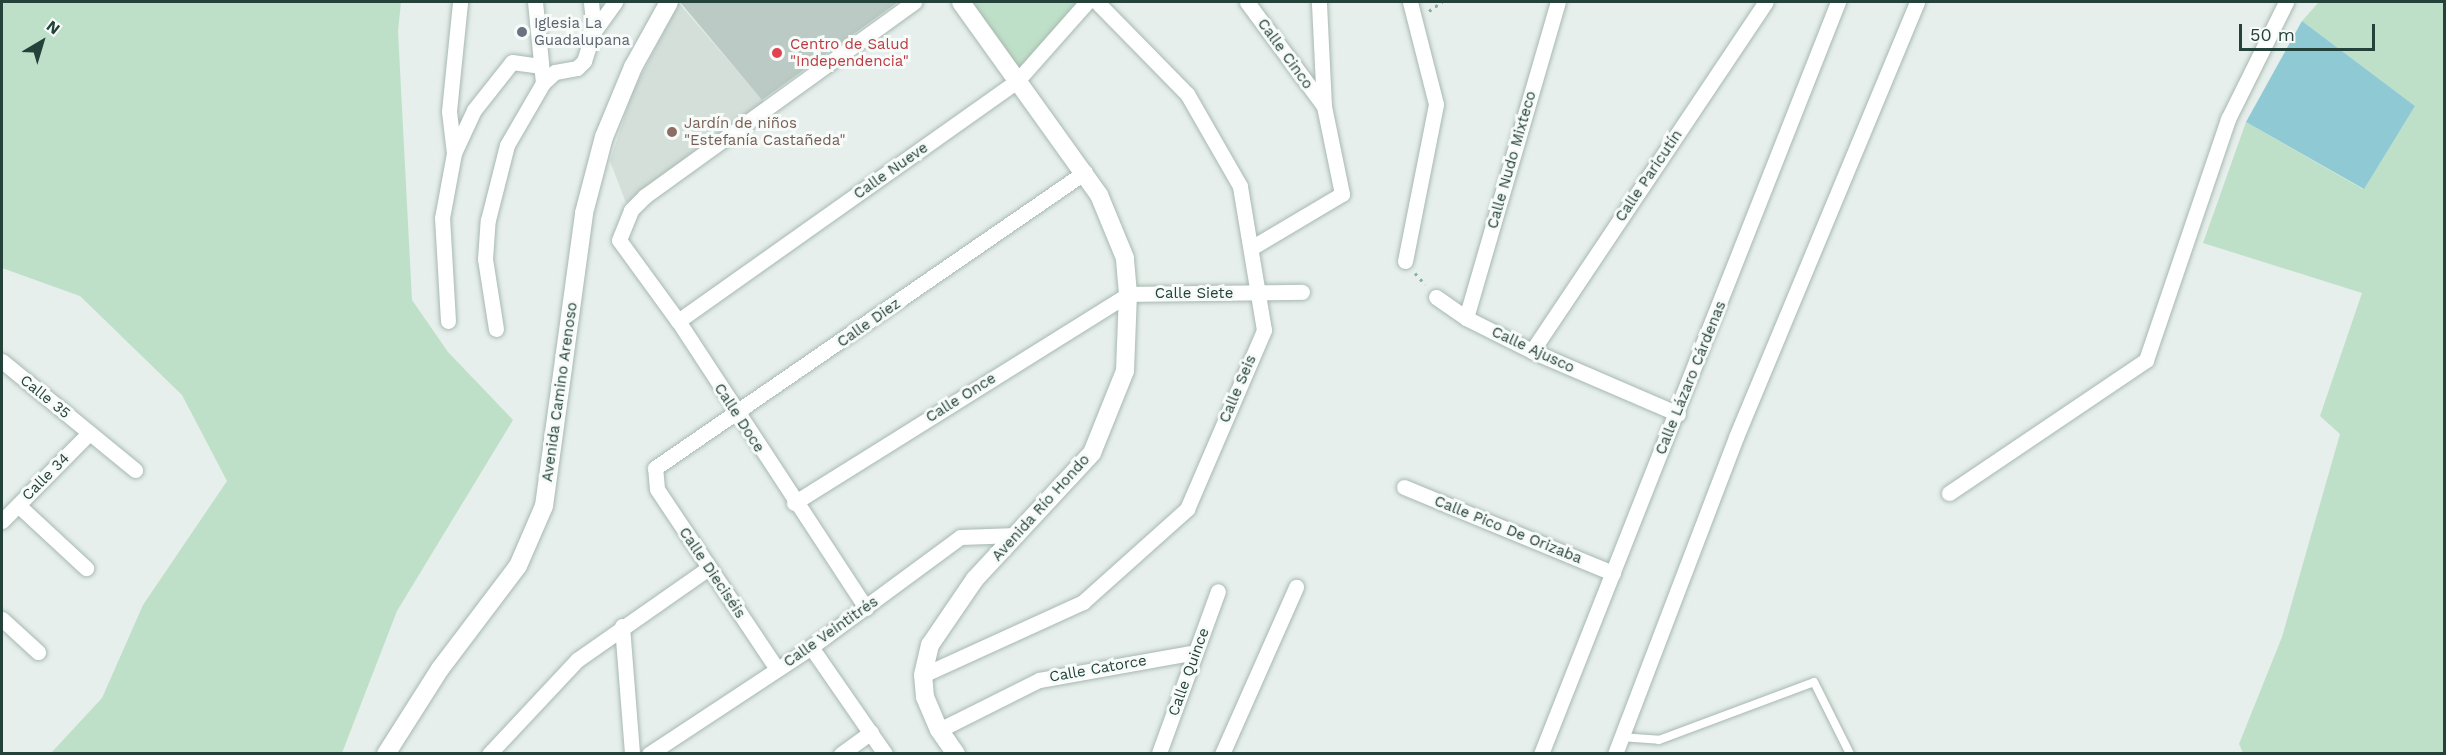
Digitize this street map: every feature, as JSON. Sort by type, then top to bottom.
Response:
[{"type":"street","points":[[454,153],[449,111],[460,2]]},
{"type":"street","points":[[535,2],[543,83]]},
{"type":"street","points":[[591,2],[594,31]]},
{"type":"street","points":[[496,329],[485,260],[488,220],[507,145],[543,83],[555,72],[577,68],[584,61],[594,31],[615,2]]},
{"type":"street","name":"Avenida Camino Arenoso","points":[[387,753],[440,669],[518,566],[544,506],[584,213],[604,137],[633,67],[669,2]]},
{"type":"street","name":"Calle Doce","points":[[866,608],[736,415],[678,321],[619,240],[621,227],[645,196],[914,2]]},
{"type":"street","name":"Avenida Río Hondo","points":[[956,753],[939,730],[925,697],[923,675],[930,645],[953,608],[1092,453],[1125,371],[1128,294],[1125,258],[1100,195],[961,2]]},
{"type":"street","name":"Calle Nueve","points":[[678,321],[1017,81],[1087,2]]},
{"type":"street","name":"Calle Seis","points":[[923,675],[1083,602],[1187,509],[1264,330],[1240,186],[1187,94],[1097,2]]},
{"type":"street","name":"Calle Cinco","points":[[1247,2],[1324,106]]},
{"type":"street","points":[[1251,248],[1342,194],[1324,106],[1319,2]]},
{"type":"street","points":[[1405,261],[1436,104],[1410,2]]},
{"type":"street","name":"Calle Nudo Mixteco","points":[[1466,318],[1558,2]]},
{"type":"street","name":"Calle Paricutín","points":[[1532,351],[1766,2]]},
{"type":"street","name":"Calle Lázaro Cárdenas","points":[[1541,753],[1678,414],[1838,2]]},
{"type":"street","points":[[1615,753],[1736,437],[1917,2]]},
{"type":"street","points":[[1949,493],[2146,360],[2228,119],[2286,2]]},
{"type":"street","points":[[447,321],[442,218],[454,153],[474,110],[512,62],[540,66]]},
{"type":"street","name":"Calle Diez","points":[[654,474],[662,463],[736,415],[1085,172]]},
{"type":"street","name":"Calle Siete","points":[[1128,294],[1302,292]]},
{"type":"street","name":"Calle Once","points":[[794,503],[1128,294]]},
{"type":"street","name":"Calle Ajusco","points":[[1436,297],[1466,318],[1532,351],[1678,414]]},
{"type":"street","name":"Calle 35","points":[[2,361],[135,470]]},
{"type":"street","name":"Calle 34","points":[[2,521],[89,433]]},
{"type":"street","name":"Calle Dieciséis","points":[[654,474],[657,489],[707,569],[777,669]]},
{"type":"street","name":"Calle Pico De Orizaba","points":[[1404,487],[1613,573]]},
{"type":"street","points":[[18,505],[86,568]]},
{"type":"street","name":"Calle Veintitrés","points":[[650,753],[811,647],[960,537],[1017,535]]},
{"type":"street","points":[[489,753],[577,660],[622,626],[707,569]]},
{"type":"street","points":[[1222,753],[1296,587]]},
{"type":"street","name":"Calle Quince","points":[[1159,753],[1218,591]]},
{"type":"street","points":[[2,619],[38,652]]},
{"type":"street","points":[[622,626],[632,753]]},
{"type":"street","points":[[811,647],[885,753]]},
{"type":"street","name":"Calle Catorce","points":[[939,730],[1039,680],[1196,652]]},
{"type":"street","points":[[841,753],[871,732]]},
{"type":"lane","points":[[1620,737],[1659,740],[1814,682],[1850,753]]},
{"type":"path","points":[[1405,261],[1436,297]]},
{"type":"shaded area","name":"Jardín de niños \"Estefanía Castañeda\"","points":[[679,3],[764,102],[626,203],[610,161],[633,91]]},
{"type":"green space","points":[[2,2],[401,2],[398,31],[412,300],[448,352],[513,420],[397,611],[342,753],[51,753],[102,698],[143,605],[227,481],[182,395],[80,296],[2,268]]},
{"type":"green space","points":[[969,2],[1078,2],[1017,71]]},
{"type":"green space","points":[[2319,2],[2444,2],[2444,753],[2243,753],[2239,744],[2282,637],[2340,434],[2320,416],[2362,293],[2203,243],[2246,122],[2363,189],[2415,106],[2302,21]]},
{"type":"water","points":[[2302,21],[2415,106],[2364,189],[2246,122]]},
{"type":"building","name":"Centro de Salud \"Independencia\"","points":[[680,2],[898,2],[762,100]]},
{"type":"place","name":"Iglesia La Guadalupana","points":[[522,32]]},
{"type":"place","name":"Centro de Salud \"Independencia\"","points":[[777,53]]},
{"type":"place","name":"Jardín de niños \"Estefanía Castañeda\"","points":[[672,132]]}]
